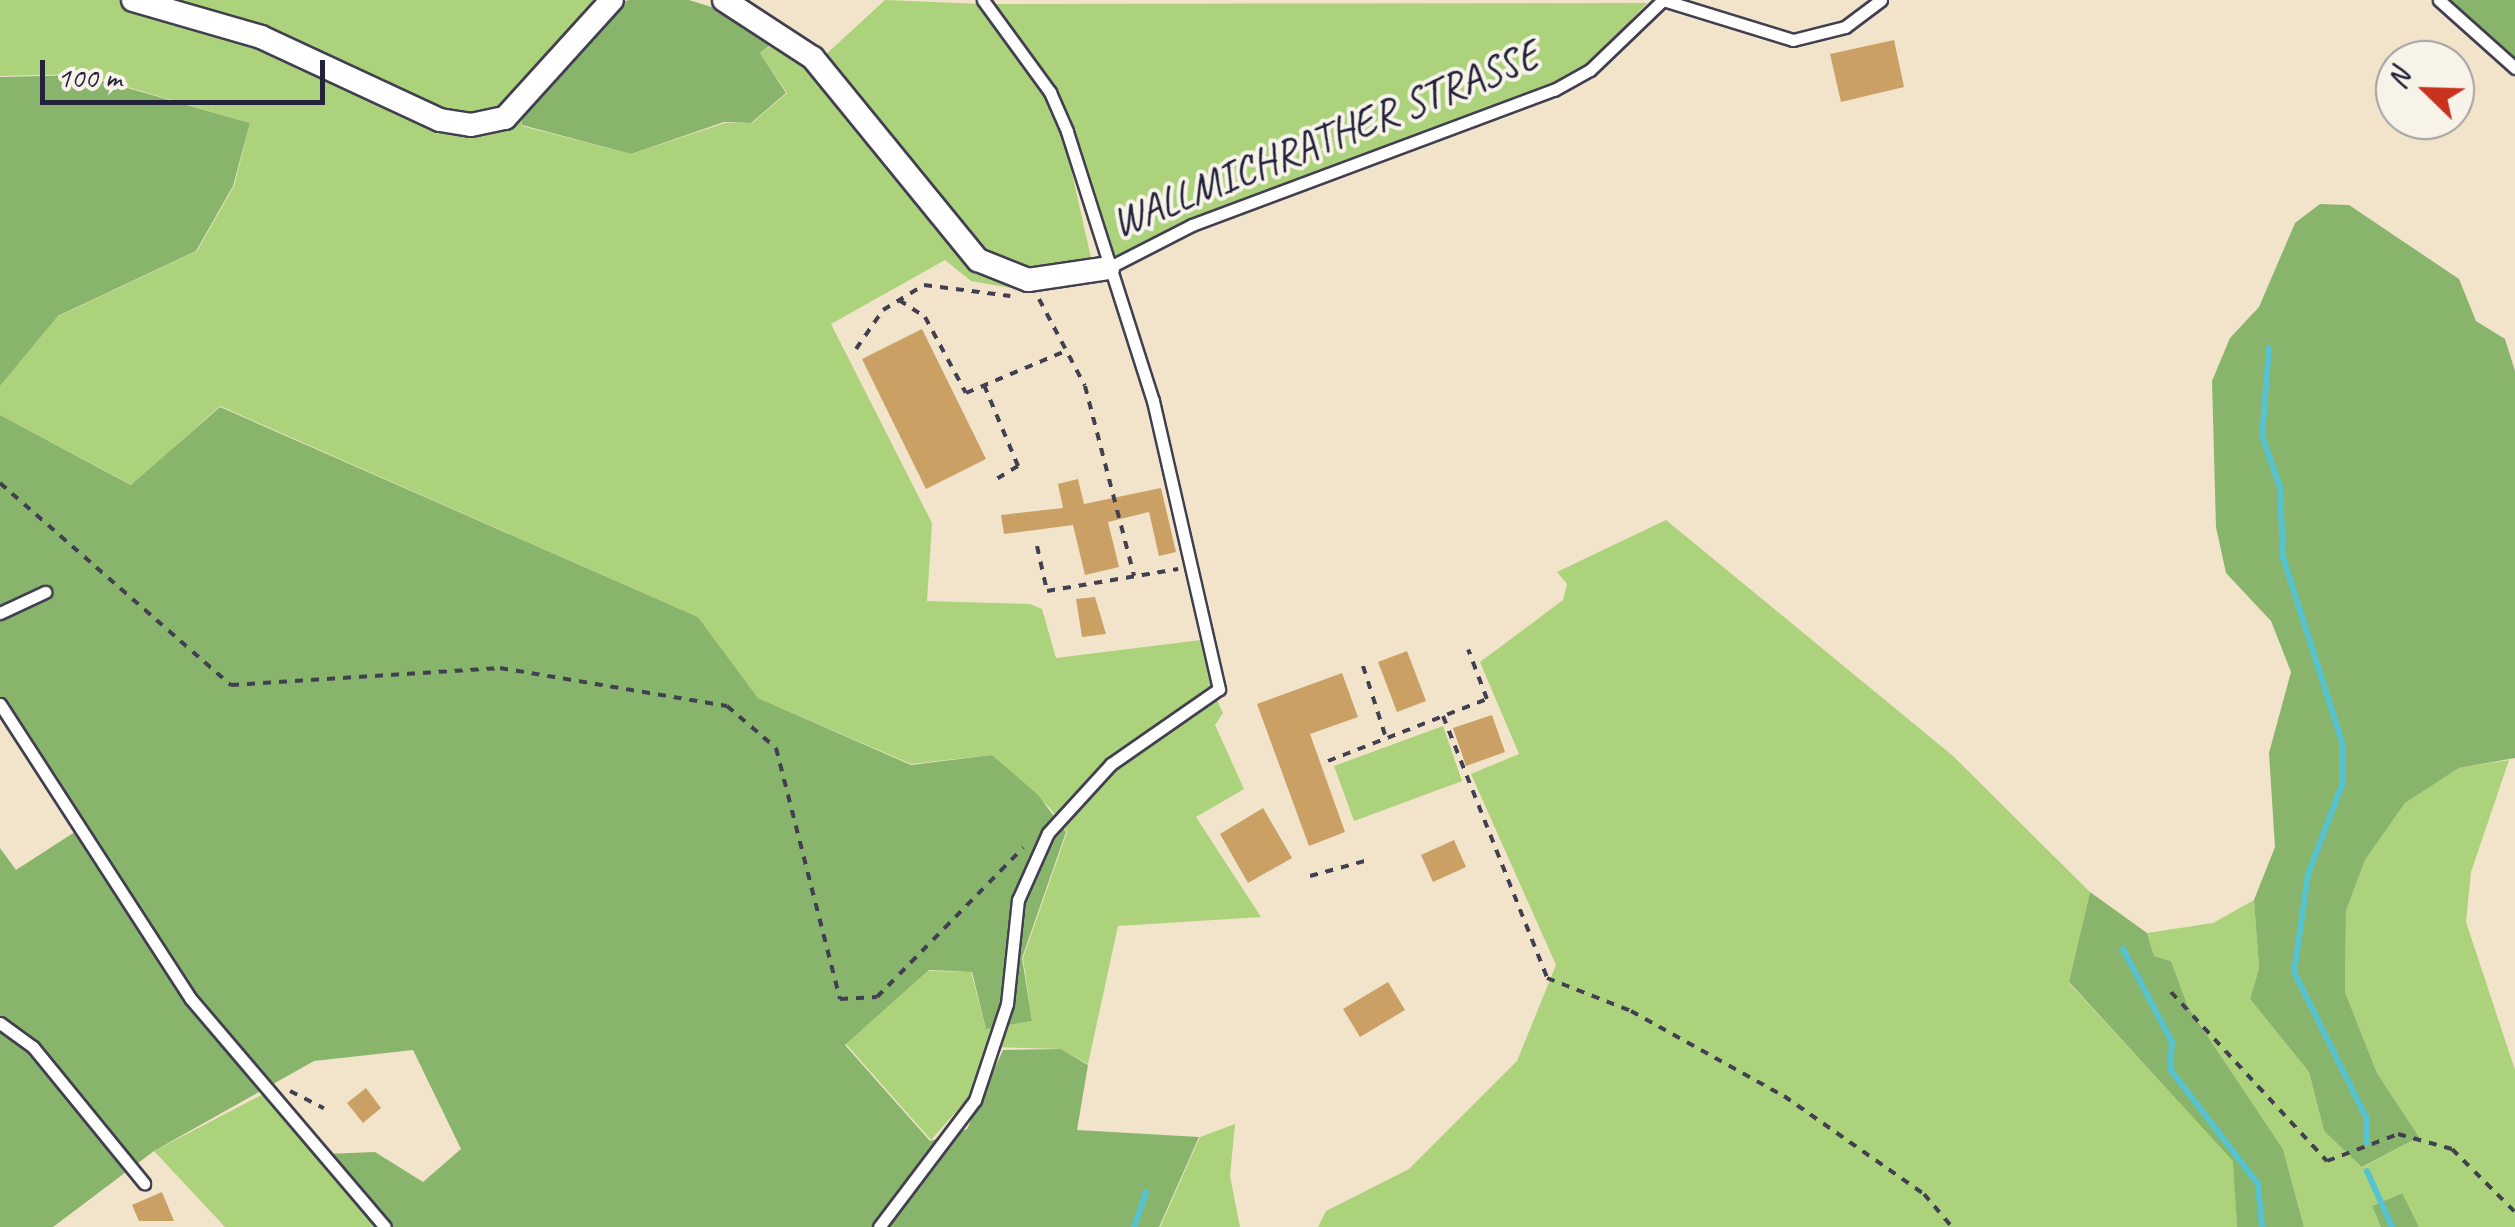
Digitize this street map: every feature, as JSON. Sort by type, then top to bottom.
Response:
[{"type":"street","points":[[133,0],[261,37],[440,120],[472,124],[505,118],[612,0]]},
{"type":"street","points":[[724,0],[812,58],[978,260],[1031,284]]},
{"type":"street","name":"WALLMICHRATHER STRASSE","points":[[1031,284],[1108,268]]},
{"type":"lane","name":"WALLMICHRATHER STRASSE","points":[[880,1227],[975,1100],[1007,1004],[1018,900],[1048,832],[1111,764],[1219,689],[1153,402],[1050,92],[984,0]]},
{"type":"lane","name":"WALLMICHRATHER STRASSE","points":[[1108,268],[1192,225],[1554,90],[1590,70],[1663,0],[1793,40],[1844,27],[1881,0]]},
{"type":"lane","points":[[2439,0],[2515,68]]},
{"type":"lane","points":[[0,614],[45,592]]},
{"type":"lane","points":[[0,704],[191,1000],[385,1227]]},
{"type":"lane","points":[[0,1023],[33,1047],[144,1183]]},
{"type":"path","points":[[856,350],[899,300],[924,285],[999,299],[1031,284],[1068,350],[1134,576]]},
{"type":"path","points":[[899,300],[924,318],[966,393],[1068,350]]},
{"type":"path","points":[[984,385],[1018,466],[993,480]]},
{"type":"path","points":[[0,483],[230,685],[500,668],[728,706],[776,748],[830,974],[840,999],[864,1004],[1048,832]]},
{"type":"path","points":[[1038,546],[1047,591],[1192,566]]},
{"type":"path","points":[[1328,761],[1487,698],[1468,649]]},
{"type":"path","points":[[1363,666],[1386,738]]},
{"type":"path","points":[[1443,716],[1547,978],[1631,1011],[1784,1096],[1924,1194],[1952,1227]]},
{"type":"path","points":[[1310,876],[1368,860]]},
{"type":"path","points":[[2171,992],[2328,1161],[2398,1134],[2452,1149],[2515,1212]]},
{"type":"green space","points":[[0,0],[593,0],[520,112],[522,126],[631,154],[725,123],[752,123],[787,93],[760,53],[773,44],[798,52],[987,275],[1011,288],[971,281],[945,260],[831,324],[932,523],[927,601],[1030,604],[1042,609],[1056,658],[1201,640],[1211,686],[1198,711],[1217,700],[1223,713],[1215,725],[1244,789],[1196,817],[1261,917],[1118,926],[1088,1064],[1061,1049],[990,1047],[969,1097],[931,1140],[846,1044],[928,971],[971,972],[986,1029],[1032,1021],[1023,958],[1067,832],[1050,808],[992,755],[911,764],[758,698],[698,617],[220,406],[132,485],[0,415],[0,386],[57,317],[197,251],[234,186],[250,123],[83,74],[0,76]]},
{"type":"green space","points":[[629,0],[689,0],[750,19],[779,38],[760,53],[786,93],[751,123],[724,122],[631,154],[522,125],[521,111],[608,6]]},
{"type":"green space","points":[[885,0],[980,4],[1647,3],[1588,66],[1544,89],[1110,258],[1070,115],[1063,133],[1091,258],[1029,271],[982,254],[822,58]]},
{"type":"green space","points":[[2445,0],[2515,0],[2515,63]]},
{"type":"green space","points":[[82,75],[250,123],[233,186],[196,251],[58,316],[0,386],[0,77]]},
{"type":"green space","points":[[2320,204],[2349,205],[2459,279],[2476,321],[2505,339],[2515,371],[2515,758],[2459,768],[2405,803],[2365,860],[2346,911],[2345,992],[2377,1073],[2419,1137],[2362,1167],[2324,1131],[2309,1072],[2250,999],[2259,968],[2254,900],[2275,847],[2269,753],[2291,672],[2271,621],[2226,573],[2216,527],[2212,381],[2230,338],[2259,307],[2295,223]]},
{"type":"green space","points":[[220,407],[698,617],[758,698],[911,765],[992,755],[1038,795],[1066,832],[1022,958],[1032,1021],[986,1029],[972,972],[929,970],[845,1045],[930,1141],[967,1129],[1003,1050],[1061,1049],[1088,1065],[1077,1130],[1199,1137],[1159,1227],[380,1227],[325,1154],[375,1152],[423,1182],[461,1149],[413,1050],[314,1061],[154,1151],[53,1227],[0,1227],[0,848],[16,870],[81,828],[0,708],[0,415],[131,485]]},
{"type":"green space","points":[[1666,520],[1953,756],[2090,892],[2069,983],[2234,1161],[2237,1227],[1318,1227],[1326,1211],[1409,1169],[1517,1061],[1556,965],[1471,774],[1519,754],[1480,662],[1563,600],[1567,584],[1557,572]]},
{"type":"green space","points":[[1443,726],[1462,781],[1354,821],[1334,766]]},
{"type":"green space","points":[[2509,760],[2471,872],[2466,922],[2515,1070],[2515,1227],[2419,1227],[2401,1193],[2372,1206],[2381,1227],[2304,1227],[2283,1149],[2188,1007],[2171,961],[2154,956],[2147,933],[2213,923],[2254,900],[2259,968],[2250,999],[2309,1072],[2324,1131],[2363,1167],[2419,1137],[2377,1073],[2345,992],[2346,911],[2365,860],[2405,803],[2459,768]]},
{"type":"green space","points":[[2090,892],[2147,933],[2154,956],[2171,961],[2188,1007],[2283,1149],[2304,1227],[2237,1227],[2233,1161],[2069,982]]},
{"type":"green space","points":[[269,1091],[380,1227],[225,1227],[154,1151]]},
{"type":"green space","points":[[1235,1124],[1230,1176],[1240,1227],[1160,1227],[1200,1137]]},
{"type":"green space","points":[[2402,1193],[2419,1227],[2381,1227],[2372,1206]]},
{"type":"building","points":[[1894,40],[1904,87],[1841,102],[1830,54]]},
{"type":"building","points":[[922,329],[986,459],[926,489],[862,359]]},
{"type":"building","points":[[1078,479],[1084,504],[1161,488],[1176,552],[1159,556],[1149,512],[1108,522],[1119,567],[1085,575],[1073,525],[1004,534],[1001,515],[1063,508],[1058,484]]},
{"type":"building","points":[[1095,597],[1106,634],[1082,637],[1076,599]]},
{"type":"building","points":[[1407,651],[1426,701],[1397,712],[1378,662]]},
{"type":"building","points":[[1342,673],[1358,717],[1310,734],[1345,832],[1309,846],[1257,704]]},
{"type":"building","points":[[1492,715],[1505,752],[1466,766],[1453,728]]},
{"type":"building","points":[[1263,808],[1292,858],[1248,883],[1220,834]]},
{"type":"building","points":[[1454,840],[1466,867],[1433,882],[1421,855]]},
{"type":"building","points":[[1388,982],[1405,1010],[1360,1037],[1343,1009]]},
{"type":"building","points":[[366,1088],[381,1108],[363,1123],[347,1103]]},
{"type":"building","points":[[162,1192],[174,1221],[139,1221],[132,1205]]},
{"type":"waterway","points":[[2269,348],[2262,436],[2280,487],[2283,557],[2342,742],[2342,785],[2308,874],[2294,972],[2367,1119],[2367,1143]]},
{"type":"waterway","points":[[2123,949],[2172,1042],[2170,1069],[2258,1184],[2262,1227]]},
{"type":"waterway","points":[[2367,1171],[2392,1227]]},
{"type":"waterway","points":[[1134,1227],[1146,1192]]}]
